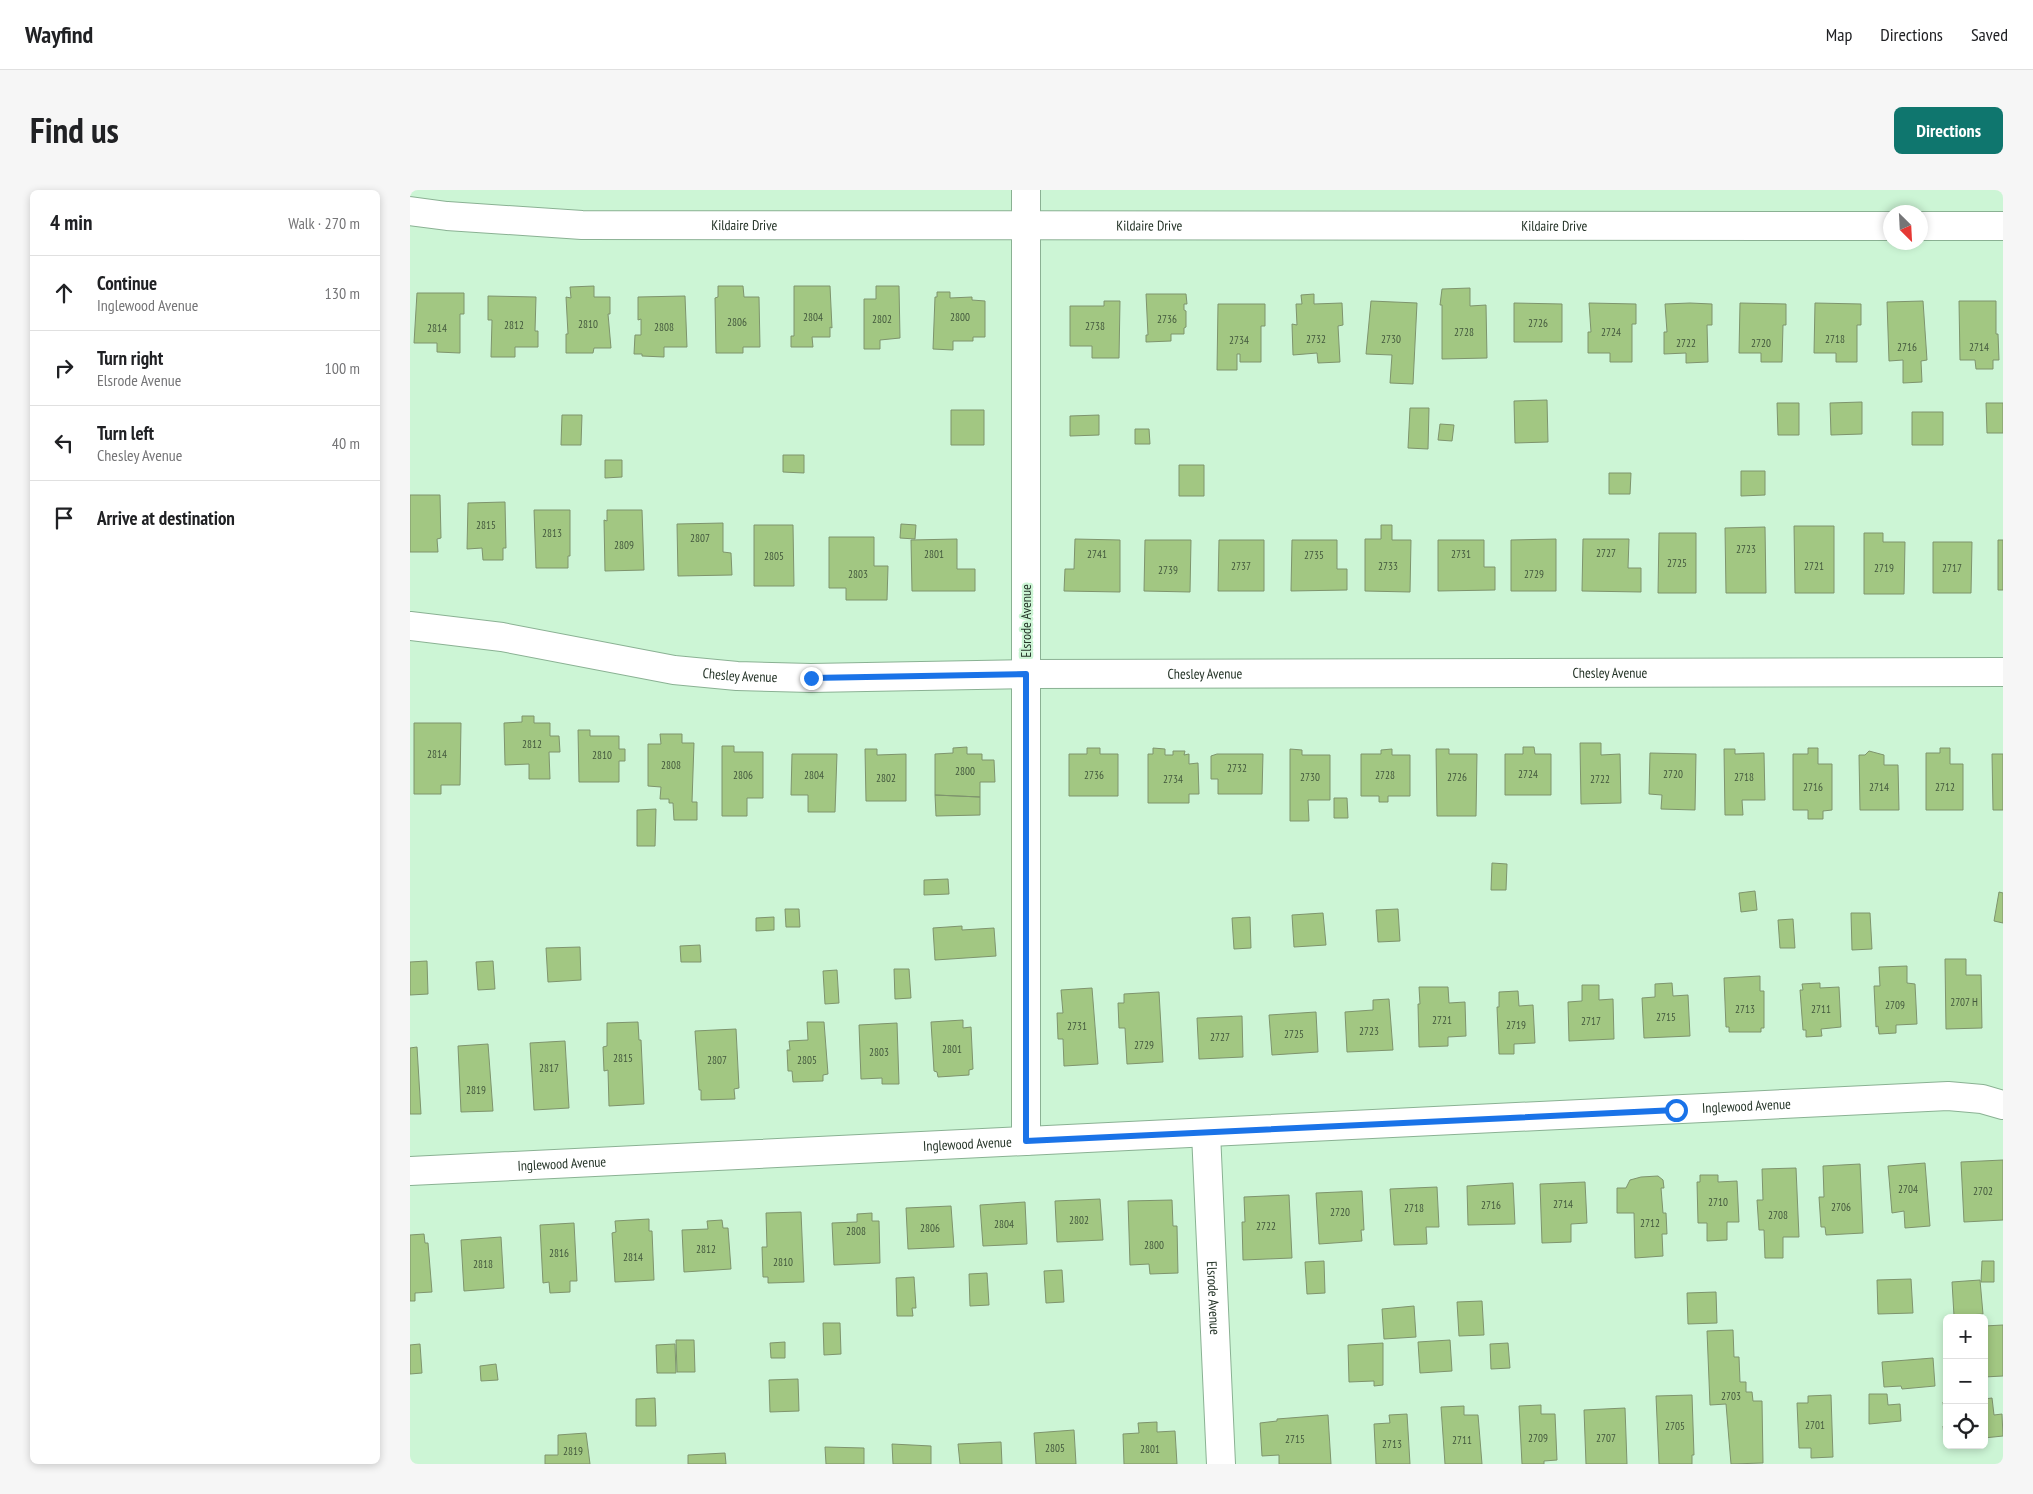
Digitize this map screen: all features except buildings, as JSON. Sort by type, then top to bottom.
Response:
[{"type":"street","name":"Elsrode Avenue","points":[[1026,190],[1026,1141]]},
{"type":"street","name":"Kildaire Drive","points":[[410,211],[447,216],[582,225],[1883,226]]},
{"type":"street","points":[[1928,226],[2003,226]]},
{"type":"street","name":"Chesley Avenue","points":[[410,626],[502,638],[674,670],[737,676],[811,678],[1026,674],[2003,672]]},
{"type":"street","name":"Inglewood Avenue","points":[[410,1172],[1948,1096],[1982,1099],[2003,1105]]},
{"type":"street","name":"Elsrode Avenue","points":[[1206,1133],[1221,1464]]},
{"type":"route","points":[[811,678],[1026,674],[1026,1141],[1676,1110]]}]
